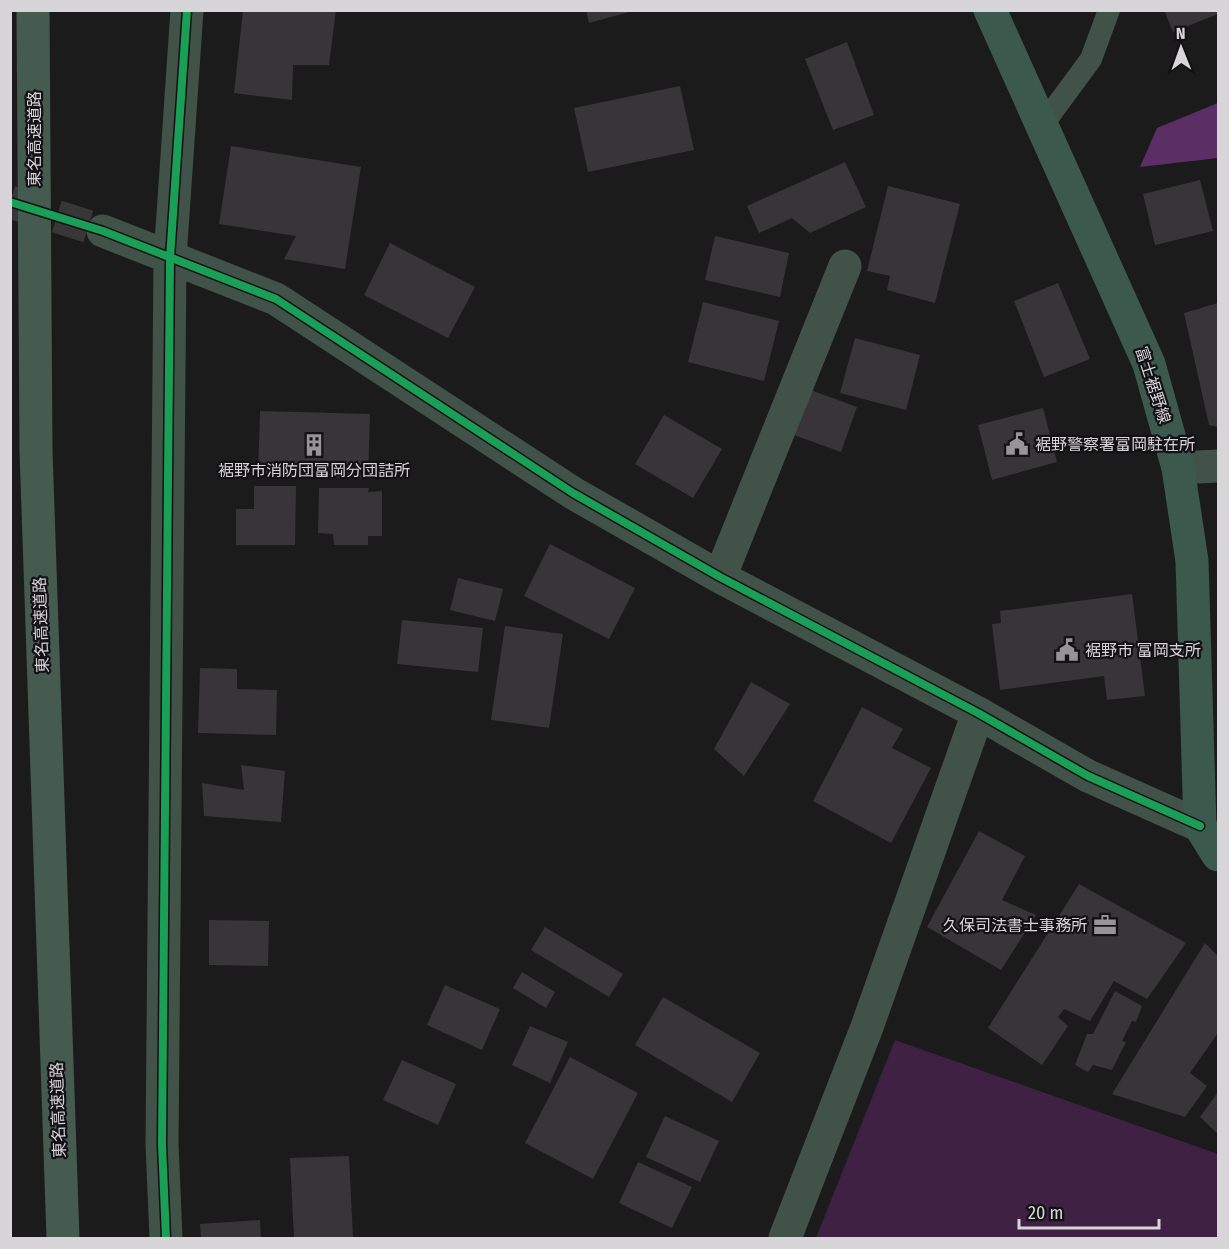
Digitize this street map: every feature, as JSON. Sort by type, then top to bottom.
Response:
[{"type":"highway","name":"東名高速道路","points":[[33,10],[36,451],[63,1239]]},
{"type":"main road","name":"富士裾野線","points":[[990,10],[1149,364],[1178,468],[1192,561],[1200,826]]},
{"type":"main road","points":[[1200,826],[1218,855]]},
{"type":"street","points":[[166,1239],[162,1144],[170,258],[187,10]]},
{"type":"street","points":[[103,231],[276,299],[573,493],[720,577],[978,713],[1088,777],[1200,826]]},
{"type":"street","points":[[720,577],[845,266]]},
{"type":"street","points":[[1178,468],[1218,466]]},
{"type":"street","points":[[785,1239],[867,1027],[978,713]]},
{"type":"lane","points":[[1041,127],[1091,59],[1109,10]]},
{"type":"shaded area","points":[[1218,103],[1218,158],[1140,167],[1157,128]]},
{"type":"shaded area","points":[[895,1040],[1218,1154],[1218,1238],[816,1238]]},
{"type":"building","points":[[243,10],[336,10],[329,65],[293,65],[292,100],[234,93]]},
{"type":"building","points":[[586,10],[633,10],[633,11],[589,23]]},
{"type":"building","points":[[1164,10],[1218,10],[1218,14],[1173,32]]},
{"type":"building","points":[[847,42],[874,115],[833,130],[805,59]]},
{"type":"building","points":[[680,86],[694,150],[588,172],[574,108]]},
{"type":"building","points":[[231,146],[361,167],[345,269],[284,259],[296,236],[219,224]]},
{"type":"building","points":[[845,162],[866,207],[810,233],[792,218],[759,233],[747,206]]},
{"type":"building","points":[[1200,180],[1213,231],[1155,245],[1143,194]]},
{"type":"building","points":[[888,186],[960,204],[935,303],[887,290],[890,276],[867,271]]},
{"type":"building","points":[[715,236],[789,253],[780,297],[705,280]]},
{"type":"building","points":[[390,243],[475,287],[448,338],[364,295]]},
{"type":"building","points":[[1058,283],[1090,359],[1044,377],[1014,301]]},
{"type":"building","points":[[703,302],[779,321],[764,381],[688,362]]},
{"type":"building","points":[[1218,303],[1218,427],[1209,425],[1184,313]]},
{"type":"building","points":[[855,338],[920,355],[906,410],[840,393]]},
{"type":"building","points":[[808,389],[857,407],[841,452],[791,434]]},
{"type":"building","name":"裾野警察署富岡駐在所","points":[[1043,408],[1057,462],[992,480],[978,425]]},
{"type":"building","name":"裾野市消防団富岡分団詰所","points":[[260,411],[370,414],[368,478],[258,476]]},
{"type":"building","points":[[664,415],[722,449],[693,498],[635,464]]},
{"type":"building","points":[[254,486],[296,486],[295,545],[236,545],[236,509],[254,509]]},
{"type":"building","points":[[319,488],[369,488],[368,492],[382,491],[382,536],[368,536],[368,545],[334,545],[333,534],[318,533]]},
{"type":"building","points":[[550,544],[635,588],[609,639],[524,596]]},
{"type":"building","points":[[458,578],[503,589],[495,621],[450,610]]},
{"type":"building","name":"裾野市 富岡支所","points":[[1132,594],[1145,696],[1107,700],[1104,676],[1000,690],[992,624],[1001,623],[1000,611]]},
{"type":"building","points":[[402,620],[483,628],[478,672],[397,664]]},
{"type":"building","points":[[505,626],[563,634],[549,728],[491,720]]},
{"type":"building","points":[[200,668],[237,669],[237,689],[277,690],[276,735],[198,733]]},
{"type":"building","points":[[751,682],[790,704],[744,776],[714,749]]},
{"type":"building","points":[[862,707],[903,729],[892,748],[931,768],[891,843],[813,801]]},
{"type":"building","points":[[241,765],[285,771],[281,822],[204,816],[202,783],[244,790]]},
{"type":"building","points":[[979,831],[1025,856],[1002,900],[1036,915],[1001,970],[927,927]]},
{"type":"building","points":[[1079,884],[1186,943],[1147,999],[1114,981],[1090,1021],[1064,1009],[1058,1017],[1068,1026],[1042,1065],[988,1028]]},
{"type":"building","points":[[209,920],[269,921],[268,966],[209,965]]},
{"type":"building","points":[[545,927],[623,974],[609,997],[531,950]]},
{"type":"building","points":[[1205,943],[1218,956],[1218,1033],[1190,1073],[1207,1086],[1185,1117],[1112,1094]]},
{"type":"building","points":[[522,972],[555,992],[546,1008],[513,988]]},
{"type":"building","points":[[445,985],[500,1009],[482,1050],[427,1025]]},
{"type":"building","points":[[1115,991],[1142,1006],[1136,1022],[1132,1021],[1122,1041],[1126,1042],[1112,1070],[1093,1065],[1088,1072],[1075,1065],[1087,1034],[1093,1034]]},
{"type":"building","points":[[663,997],[760,1053],[732,1102],[635,1045]]},
{"type":"building","points":[[530,1026],[568,1042],[550,1083],[512,1065]]},
{"type":"building","points":[[570,1057],[638,1093],[593,1179],[525,1143]]},
{"type":"building","points":[[402,1060],[456,1084],[438,1125],[383,1100]]},
{"type":"building","points":[[1218,1092],[1218,1134],[1200,1117]]},
{"type":"building","points":[[665,1116],[719,1141],[700,1182],[646,1157]]},
{"type":"building","points":[[349,1156],[353,1238],[294,1238],[290,1158]]},
{"type":"building","points":[[638,1162],[692,1187],[672,1228],[619,1203]]},
{"type":"building","points":[[260,1220],[261,1238],[201,1238],[200,1224]]},
{"type":"tunnel","points":[[10,202],[103,231]]},
{"type":"cycle path","points":[[166,1238],[162,1144],[170,258],[187,10]]},
{"type":"cycle path","points":[[10,202],[103,231],[276,299],[573,493],[720,577],[978,713],[1088,776],[1200,826]]},
{"type":"place","name":"裾野警察署富岡駐在所","points":[[1017,444]]},
{"type":"place","name":"裾野市消防団富岡分団詰所","points":[[314,445]]},
{"type":"place","name":"裾野市 富岡支所","points":[[1067,650]]},
{"type":"place","name":"久保司法書士事務所","points":[[1105,925]]}]
